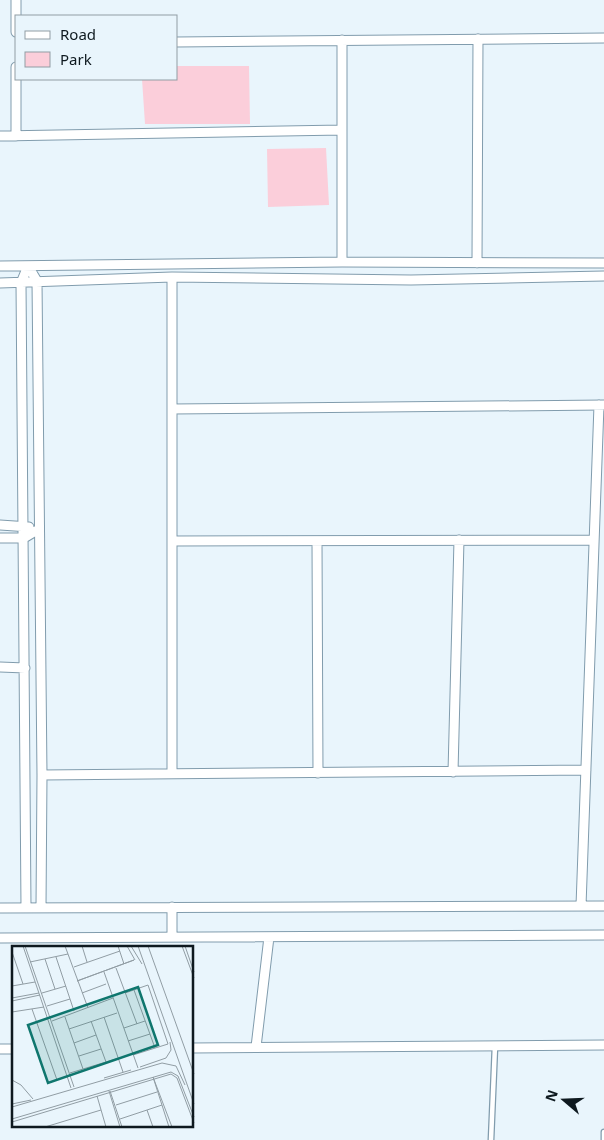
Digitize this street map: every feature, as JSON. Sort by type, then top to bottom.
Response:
[{"type":"street","points":[[16,0],[16,15]]},
{"type":"street","points":[[178,42],[604,38]]},
{"type":"street","points":[[477,263],[478,39]]},
{"type":"street","points":[[342,40],[342,262]]},
{"type":"street","points":[[16,80],[16,136]]},
{"type":"street","points":[[0,136],[342,130]]},
{"type":"street","points":[[0,266],[342,262],[604,263]]},
{"type":"street","points":[[410,262],[411,280]]},
{"type":"street","points":[[28,266],[37,281],[42,774],[41,908]]},
{"type":"street","points":[[26,907],[21,283],[28,266]]},
{"type":"street","points":[[0,282],[21,283],[172,277],[411,280],[604,276]]},
{"type":"street","points":[[172,277],[172,774]]},
{"type":"street","points":[[172,409],[602,405],[594,540],[581,906]]},
{"type":"street","points":[[0,525],[24,525],[39,529]]},
{"type":"street","points":[[0,538],[24,538],[39,529]]},
{"type":"street","points":[[317,540],[318,773]]},
{"type":"street","points":[[453,772],[459,540]]},
{"type":"street","points":[[172,541],[594,540]]},
{"type":"street","points":[[0,667],[25,668]]},
{"type":"street","points":[[42,774],[586,770]]},
{"type":"street","points":[[0,908],[604,906]]},
{"type":"street","points":[[172,907],[172,937]]},
{"type":"street","points":[[0,938],[604,935]]},
{"type":"street","points":[[256,1047],[269,937]]},
{"type":"street","points":[[194,1048],[604,1045]]},
{"type":"lane","points":[[491,1140],[495,1046]]},
{"type":"lane","points":[[604,1132],[604,1140]]},
{"type":"green space","points":[[178,66],[249,66],[250,124],[145,124],[142,80],[178,80]]},
{"type":"green space","points":[[326,148],[329,205],[268,207],[267,149]]}]
